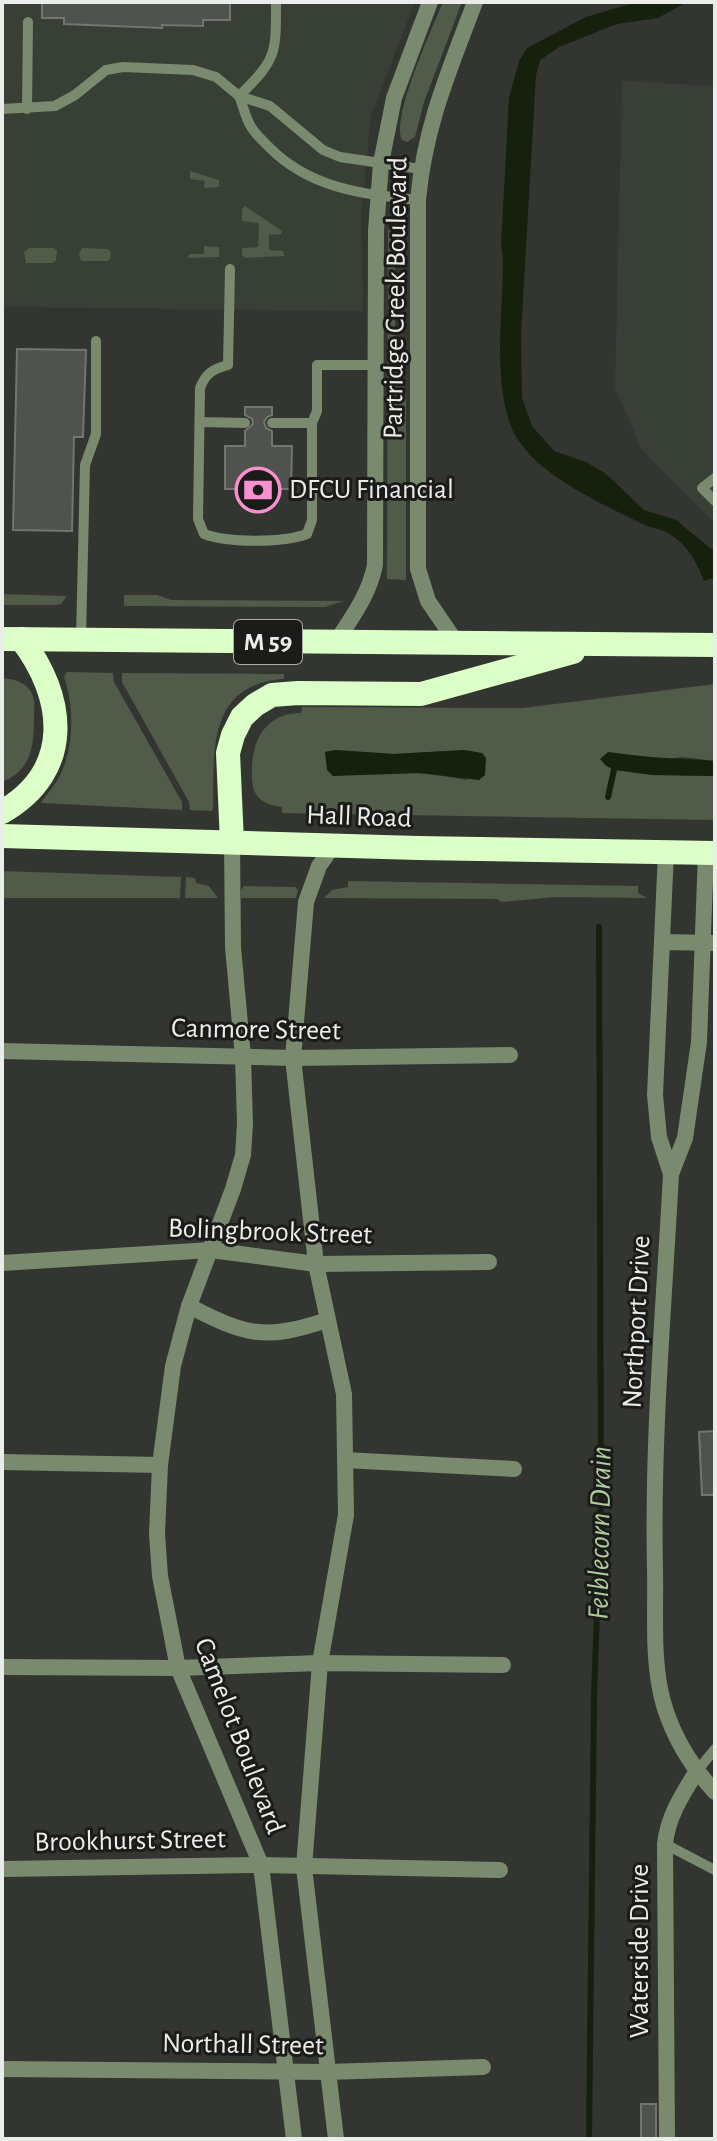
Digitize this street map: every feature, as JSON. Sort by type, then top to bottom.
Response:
[{"type":"highway","name":"M 59","points":[[12,639],[715,645]]},
{"type":"highway","points":[[2,812],[35,785],[45,771],[53,749],[54,701],[37,659],[12,639]]},
{"type":"highway","points":[[232,842],[228,753],[242,717],[272,695],[421,694],[598,645]]},
{"type":"highway","name":"Hall Road","points":[[2,836],[711,853]]},
{"type":"street","name":"Partridge Creek Boulevard","points":[[336,642],[363,601],[375,565],[375,365],[381,163],[394,98],[430,2]]},
{"type":"street","name":"Partridge Creek Boulevard","points":[[456,642],[428,601],[418,569],[418,200],[421,169],[438,98],[475,2]]},
{"type":"street","name":"Camelot Boulevard","points":[[232,842],[233,947],[243,1057],[243,1155],[189,1306],[173,1366],[160,1465],[157,1534],[160,1576],[178,1668],[261,1865],[294,2139]]},
{"type":"street","name":"Camelot Boulevard","points":[[333,846],[319,866],[306,902],[293,1058],[316,1264],[344,1394],[346,1515],[320,1663],[304,1867],[336,2139]]},
{"type":"street","name":"Northport Drive","points":[[666,852],[655,1095],[659,1137],[671,1174]]},
{"type":"street","name":"Northport Drive","points":[[711,853],[710,943],[694,1084],[685,1138],[671,1174],[656,1465],[657,1661],[662,1699],[678,1741],[715,1792]]},
{"type":"street","points":[[662,942],[710,943]]},
{"type":"street","name":"Canmore Street","points":[[2,1051],[293,1058],[510,1055]]},
{"type":"street","name":"Bolingbrook Street","points":[[2,1263],[211,1250],[316,1264],[489,1262]]},
{"type":"street","points":[[189,1306],[228,1326],[252,1333],[299,1330],[327,1320]]},
{"type":"street","points":[[345,1460],[514,1469]]},
{"type":"street","points":[[2,1462],[160,1465]]},
{"type":"street","points":[[2,1667],[178,1668],[320,1663],[503,1665]]},
{"type":"street","name":"Waterside Drive","points":[[667,2139],[665,1844],[667,1826],[675,1807],[697,1771]]},
{"type":"street","name":"Brookhurst Street","points":[[2,1869],[261,1865],[500,1870]]},
{"type":"street","name":"Northall Street","points":[[2,2069],[327,2072],[483,2067]]},
{"type":"lane","points":[[239,96],[269,65],[276,42],[276,2]]},
{"type":"lane","points":[[27,109],[28,22]]},
{"type":"lane","points":[[2,109],[55,106],[75,95],[99,73],[123,67],[193,70],[216,77],[239,96],[270,106],[323,150],[340,157],[421,169]]},
{"type":"lane","points":[[239,96],[250,127],[295,169],[335,187],[418,200]]},
{"type":"lane","points":[[230,269],[228,365],[214,369],[204,377],[200,388],[198,519],[204,534],[217,539],[294,539],[307,534],[313,507],[312,423],[317,411],[317,365],[375,365]]},
{"type":"lane","points":[[81,640],[85,465],[96,434],[96,341]]},
{"type":"lane","points":[[200,422],[245,423]]},
{"type":"lane","points":[[272,423],[312,423]]},
{"type":"lane","points":[[715,478],[702,488],[715,501]]},
{"type":"lane","points":[[697,1771],[715,1749]]},
{"type":"lane","points":[[665,1844],[715,1870]]},
{"type":"shaded area","points":[[2,2],[415,2],[371,115],[361,216],[363,311],[2,307]]},
{"type":"shaded area","points":[[443,2],[462,2],[424,102],[415,137],[407,142],[402,140],[400,129],[407,93]]},
{"type":"shaded area","points":[[637,2],[687,2],[658,18],[617,24],[559,47],[540,60],[536,75],[521,334],[522,398],[532,426],[554,451],[586,462],[605,473],[644,510],[676,520],[715,552],[715,577],[704,581],[690,554],[675,537],[588,497],[532,457],[510,424],[502,384],[501,245],[509,98],[519,61],[527,48],[586,17]]},
{"type":"shaded area","points":[[622,81],[715,86],[715,523],[642,450],[615,388]]},
{"type":"shaded area","points":[[190,171],[219,180],[219,187],[204,188],[205,181],[190,179]]},
{"type":"shaded area","points":[[245,206],[282,231],[281,234],[269,235],[269,250],[283,251],[284,256],[242,256],[242,248],[258,247],[259,223],[242,221]]},
{"type":"shaded area","points":[[391,227],[395,231],[395,333],[406,398],[406,580],[387,579],[388,231]]},
{"type":"shaded area","points":[[204,246],[219,247],[219,257],[188,258],[189,254],[204,254]]},
{"type":"shaded area","points":[[29,248],[54,248],[57,251],[56,260],[53,263],[26,263],[24,252]]},
{"type":"shaded area","points":[[82,248],[108,249],[110,259],[81,261],[79,254]]},
{"type":"shaded area","points":[[2,594],[67,596],[61,604],[55,605],[2,605]]},
{"type":"shaded area","points":[[124,595],[157,595],[171,600],[344,601],[325,607],[124,606]]},
{"type":"shaded area","points":[[67,672],[113,673],[114,682],[182,802],[182,810],[41,803],[60,775],[69,749],[71,711],[64,677]]},
{"type":"shaded area","points":[[122,673],[284,674],[284,679],[259,684],[241,693],[228,707],[216,744],[211,811],[190,810],[189,802],[122,682]]},
{"type":"shaded area","points":[[2,678],[27,687],[33,697],[34,709],[33,740],[28,758],[19,772],[2,782]]},
{"type":"shaded area","points":[[715,684],[715,761],[608,752],[615,770],[653,775],[715,776],[715,820],[282,813],[282,807],[261,800],[253,787],[253,756],[259,737],[271,722],[289,714],[301,713],[302,707],[523,708]],"holes":[[[465,750],[467,780],[407,772],[347,775],[325,752],[393,754]]]},
{"type":"shaded area","points":[[465,750],[482,753],[486,758],[485,775],[479,780],[421,773],[333,776],[327,770],[325,752],[393,754]]},
{"type":"shaded area","points":[[608,752],[715,761],[715,776],[653,775],[615,770],[600,759]]},
{"type":"shaded area","points":[[2,871],[181,877],[180,898],[2,898]]},
{"type":"shaded area","points":[[186,877],[209,886],[218,898],[185,898]]},
{"type":"shaded area","points":[[348,881],[638,886],[638,893],[647,898],[556,897],[502,902],[497,899],[324,898],[332,890],[348,887]]},
{"type":"shaded area","points":[[244,886],[295,887],[298,890],[296,898],[241,898]]},
{"type":"building","points":[[42,2],[230,2],[230,20],[203,20],[203,26],[162,25],[162,28],[64,24],[64,18],[42,18]]},
{"type":"building","points":[[17,349],[86,350],[83,437],[74,437],[72,531],[13,530]]},
{"type":"building","points":[[245,407],[272,407],[272,415],[264,422],[266,428],[272,431],[272,446],[292,446],[291,489],[271,489],[271,503],[245,503],[245,489],[225,489],[225,446],[245,446],[245,431],[253,424],[252,419],[245,415]]},
{"type":"building","points":[[715,1431],[715,1495],[702,1495],[699,1432]]},
{"type":"building","points":[[641,2104],[656,2104],[656,2139],[641,2139]]},
{"type":"waterway","name":"Feiblecorn Drain","points":[[608,797],[615,765]]},
{"type":"waterway","name":"Feiblecorn Drain","points":[[589,2139],[594,1697],[601,1495],[599,927]]},
{"type":"place","name":"DFCU Financial","points":[[258,490]]}]
